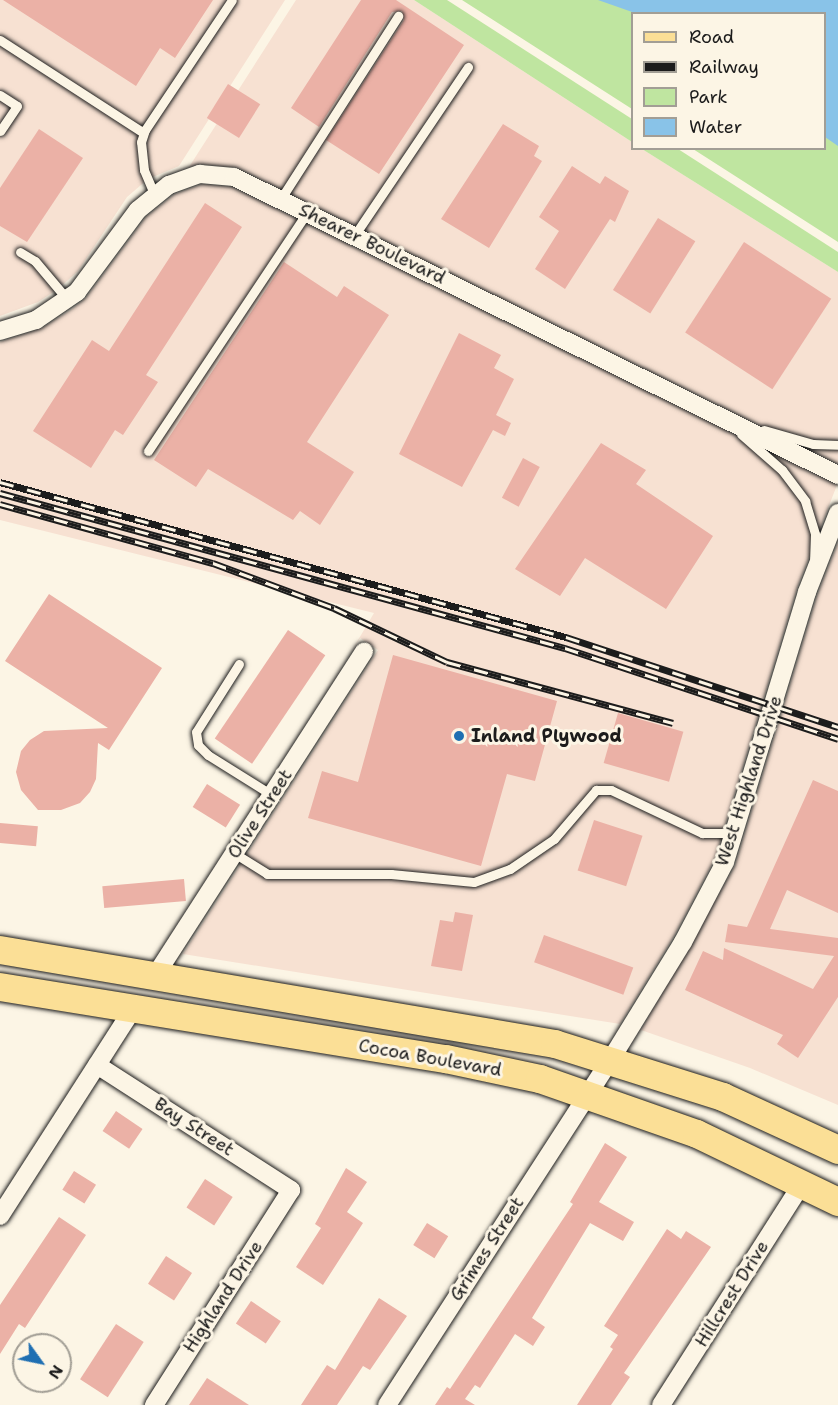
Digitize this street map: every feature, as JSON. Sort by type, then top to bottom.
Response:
[{"type":"main road","name":"Cocoa Boulevard","points":[[0,950],[502,1033],[610,1059],[723,1097],[838,1150]]},
{"type":"main road","points":[[0,974],[120,993],[140,988],[155,976]]},
{"type":"main road","name":"Cocoa Boulevard","points":[[0,987],[446,1059],[586,1093],[697,1134],[803,1182],[838,1202]]},
{"type":"main road","points":[[133,1009],[147,1000],[172,997],[319,1019],[366,1010]]},
{"type":"street","name":"Shearer Boulevard","points":[[0,331],[36,320],[62,303],[92,274],[138,210],[168,185],[200,174],[234,177],[720,414],[838,475]]},
{"type":"street","name":"West Highland Drive","points":[[586,1093],[610,1059],[683,942],[725,862],[807,592],[838,513]]},
{"type":"street","name":"Olive Street","points":[[155,976],[364,652]]},
{"type":"street","points":[[0,1216],[133,1009]]},
{"type":"street","name":"Bay Street","points":[[97,1065],[291,1190]]},
{"type":"street","name":"Grimes Street","points":[[387,1405],[586,1093]]},
{"type":"street","name":"Hillcrest Drive","points":[[661,1405],[803,1182]]},
{"type":"street","name":"Highland Drive","points":[[154,1405],[291,1190]]},
{"type":"lane","points":[[155,196],[144,171],[141,142],[144,133],[232,0]]},
{"type":"lane","points":[[280,200],[398,15]]},
{"type":"lane","points":[[0,40],[144,133]]},
{"type":"lane","points":[[354,236],[468,67]]},
{"type":"lane","points":[[0,95],[17,106],[0,131]]},
{"type":"lane","points":[[148,452],[307,213]]},
{"type":"lane","points":[[20,252],[41,268],[62,303]]},
{"type":"lane","name":"Shearer Boulevard","points":[[720,414],[813,444],[838,445]]},
{"type":"lane","name":"Shearer Boulevard","points":[[720,414],[782,470],[805,501],[815,534],[807,592]]},
{"type":"lane","points":[[239,664],[196,732],[198,745],[208,755],[272,795]]},
{"type":"lane","points":[[234,853],[267,874],[391,874],[474,882],[510,869],[554,839],[596,790],[611,790],[702,833],[733,834]]},
{"type":"shaded area","points":[[0,0],[285,0],[179,166],[148,179],[127,197],[78,271],[58,289],[38,302],[0,316]]},
{"type":"shaded area","points":[[296,0],[414,0],[631,141],[631,150],[644,150],[838,272],[838,464],[238,168],[200,164],[189,167]]},
{"type":"shaded area","points":[[203,184],[232,187],[837,485],[797,588],[715,858],[674,936],[620,1024],[183,954],[378,650],[360,638],[351,652],[374,613],[0,520],[0,342],[42,328],[71,310],[86,298],[146,217],[175,194]]},
{"type":"shaded area","points":[[838,543],[838,1105],[750,1068],[641,1030],[735,866],[817,596]]},
{"type":"green space","points":[[414,0],[447,0],[631,118],[631,141]]},
{"type":"green space","points":[[462,0],[838,0],[838,242],[695,150],[826,150],[826,12],[631,12],[631,108]]},
{"type":"green space","points":[[644,150],[680,150],[838,252],[838,272]]},
{"type":"water","points":[[598,0],[838,0],[838,146],[826,138],[826,12],[632,12]]},
{"type":"building","points":[[3,0],[213,0],[175,58],[160,48],[136,86]]},
{"type":"building","points":[[361,0],[396,0],[464,45],[379,174],[326,140],[404,20],[402,11],[392,12],[319,127],[291,108]]},
{"type":"building","points":[[228,84],[260,104],[239,138],[207,118]]},
{"type":"building","points":[[503,124],[539,146],[534,156],[542,161],[489,248],[441,219]]},
{"type":"building","points":[[39,129],[83,158],[27,242],[0,226],[0,188]]},
{"type":"building","points":[[572,166],[600,184],[605,176],[629,191],[615,222],[610,219],[565,289],[535,269],[559,231],[539,217]]},
{"type":"building","points":[[205,203],[242,227],[146,375],[158,382],[123,435],[115,430],[91,468],[33,431],[92,340],[109,351]]},
{"type":"building","points":[[658,218],[695,241],[650,313],[613,290]]},
{"type":"building","points":[[744,242],[831,299],[772,389],[685,333]]},
{"type":"building","points":[[284,262],[337,297],[344,286],[389,315],[307,442],[354,472],[320,525],[300,511],[293,520],[208,469],[196,487],[154,460]]},
{"type":"building","points":[[459,333],[501,355],[494,368],[514,379],[496,415],[511,423],[505,436],[493,430],[462,487],[399,454]]},
{"type":"building","points":[[601,443],[646,470],[636,484],[713,536],[666,609],[585,558],[560,596],[515,569]]},
{"type":"building","points":[[523,458],[540,467],[519,507],[502,498]]},
{"type":"building","points":[[49,594],[162,668],[109,750],[98,743],[96,779],[90,792],[80,803],[61,810],[38,810],[21,790],[16,772],[21,751],[30,740],[44,731],[108,728],[5,661]]},
{"type":"building","points":[[288,630],[325,655],[252,764],[215,739]]},
{"type":"building","name":"Inland Plywood","points":[[393,655],[557,701],[535,781],[507,774],[481,866],[308,818],[322,771],[358,782]]},
{"type":"building","points":[[618,713],[683,732],[669,782],[604,763]]},
{"type":"building","points":[[813,780],[838,791],[838,913],[787,890],[770,929],[838,938],[838,997],[798,1058],[777,1044],[783,1035],[685,990],[703,951],[723,960],[724,948],[813,989],[834,956],[725,942],[728,924],[747,927]]},
{"type":"building","points":[[207,784],[240,805],[226,828],[193,807]]},
{"type":"building","points":[[594,820],[643,836],[626,886],[578,870]]},
{"type":"building","points":[[0,823],[38,826],[36,846],[0,843]]},
{"type":"building","points":[[184,879],[186,901],[104,908],[102,886]]},
{"type":"building","points":[[455,912],[473,915],[462,971],[431,966],[440,920],[453,922]]},
{"type":"building","points":[[544,935],[633,967],[623,995],[534,962]]},
{"type":"building","points":[[116,1111],[143,1129],[129,1149],[103,1131]]},
{"type":"building","points":[[605,1143],[627,1157],[599,1202],[634,1222],[623,1241],[590,1223],[532,1318],[545,1327],[533,1346],[515,1334],[480,1388],[475,1385],[465,1399],[475,1405],[435,1405],[447,1387],[450,1389],[573,1204],[570,1202]]},
{"type":"building","points":[[346,1168],[367,1182],[347,1212],[363,1223],[323,1285],[296,1267],[321,1228],[315,1224]]},
{"type":"building","points":[[74,1171],[96,1185],[84,1203],[62,1190]]},
{"type":"building","points":[[205,1179],[233,1197],[214,1225],[186,1208]]},
{"type":"building","points":[[59,1217],[86,1235],[25,1328],[19,1324],[0,1354],[0,1305]]},
{"type":"building","points":[[427,1223],[448,1236],[434,1258],[413,1245]]},
{"type":"building","points":[[667,1229],[681,1239],[686,1231],[711,1247],[624,1373],[630,1377],[611,1405],[577,1405],[613,1349],[610,1347],[618,1335],[604,1326]]},
{"type":"building","points":[[166,1256],[192,1273],[174,1301],[148,1284]]},
{"type":"building","points":[[379,1298],[407,1316],[370,1370],[363,1366],[337,1405],[301,1405],[327,1365],[335,1370]]},
{"type":"building","points":[[251,1301],[281,1321],[266,1344],[236,1323]]},
{"type":"building","points":[[116,1324],[144,1342],[108,1397],[80,1379]]},
{"type":"building","points":[[207,1378],[249,1405],[189,1405]]},
{"type":"railway","points":[[0,482],[566,637],[838,727]]},
{"type":"railway","points":[[0,493],[565,648],[838,739]]},
{"type":"railway","points":[[0,504],[213,563],[334,608],[447,662],[673,723]]},
{"type":"place","name":"Inland Plywood","points":[[459,736]]}]
